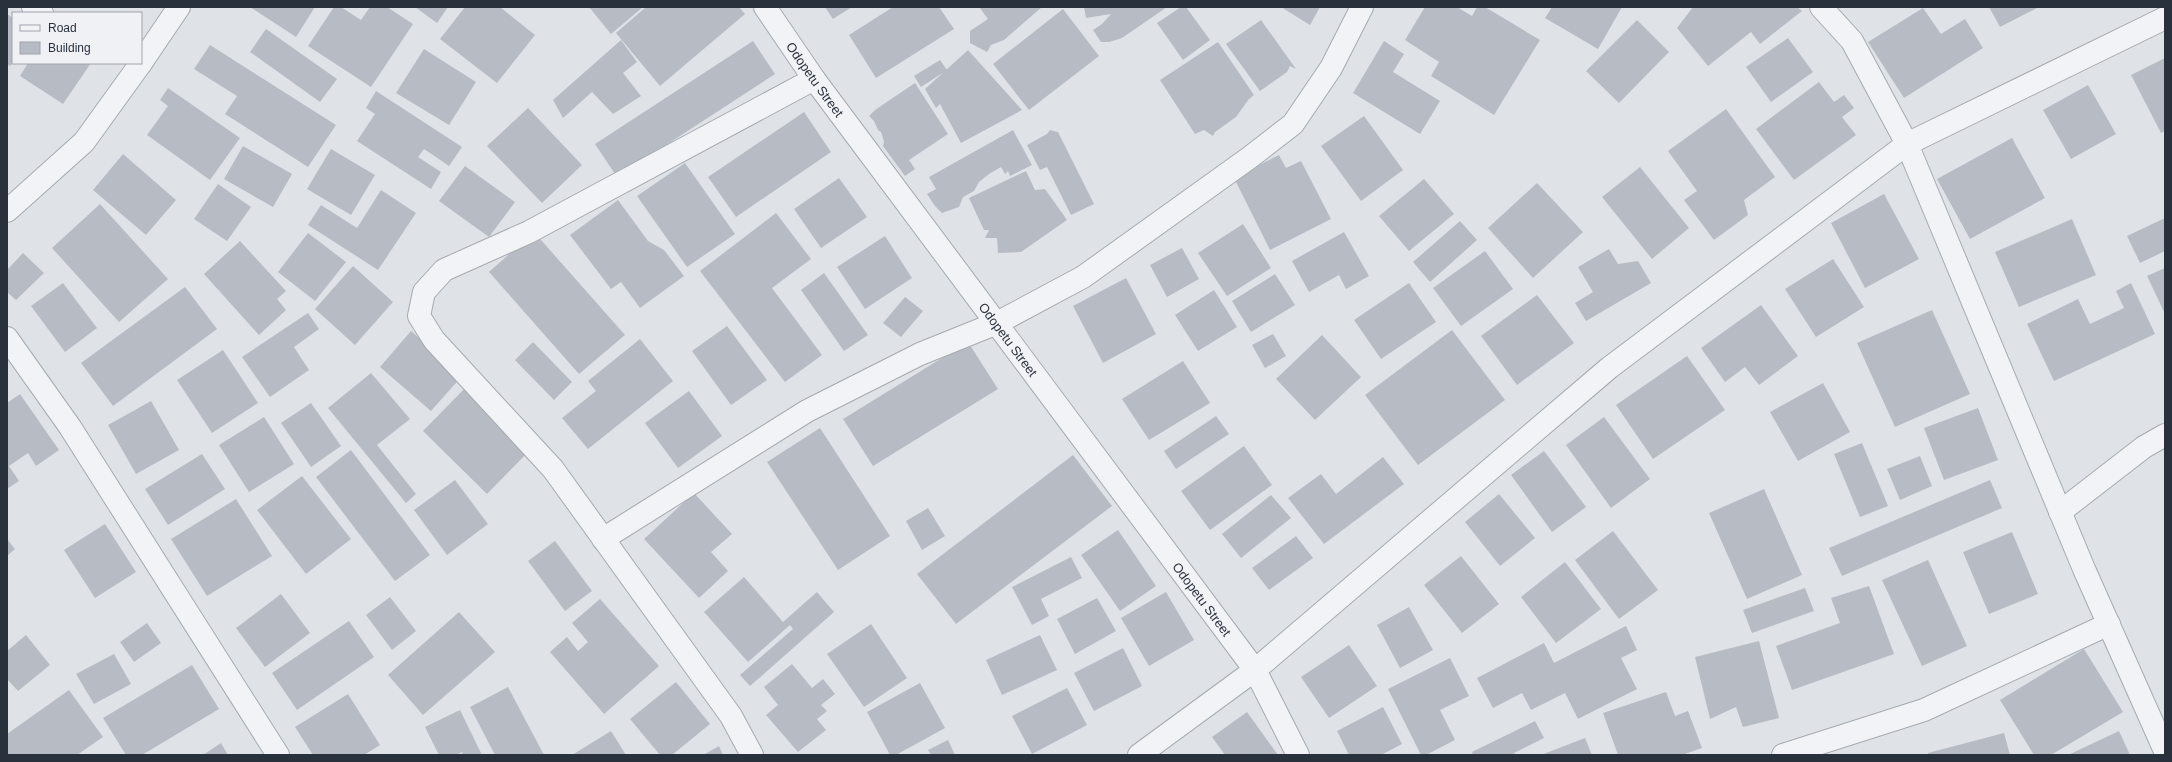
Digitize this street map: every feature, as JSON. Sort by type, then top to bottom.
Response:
[{"type":"street","points":[[142,57],[179,7]]},
{"type":"street","name":"Odopetu Street","points":[[765,7],[814,79],[1254,670],[1298,755]]},
{"type":"street","points":[[603,539],[807,411],[920,354],[997,323],[1083,277],[1249,158],[1293,124],[1331,68],[1362,7]]},
{"type":"street","points":[[1821,7],[1852,41],[1907,144],[2060,512],[2165,751]]},
{"type":"street","points":[[1139,755],[1254,670],[1609,368],[1907,144],[2165,18]]},
{"type":"street","points":[[7,211],[84,142],[136,65]]},
{"type":"street","points":[[752,755],[731,716],[553,468],[434,340],[419,316],[424,292],[444,270],[529,232],[814,79]]},
{"type":"street","points":[[7,338],[70,427],[278,755]]},
{"type":"street","points":[[2060,512],[2144,447],[2165,435]]},
{"type":"street","points":[[1783,755],[1924,710],[2109,624]]},
{"type":"building","points":[[250,7],[315,7],[296,37]]},
{"type":"building","points":[[334,7],[341,7],[361,20],[370,7],[387,7],[413,24],[371,87],[308,46]]},
{"type":"building","points":[[415,7],[448,7],[437,23]]},
{"type":"building","points":[[465,7],[500,7],[535,35],[497,83],[440,39]]},
{"type":"building","points":[[589,7],[643,7],[611,34]]},
{"type":"building","points":[[646,7],[739,7],[745,14],[660,86],[616,33]]},
{"type":"building","points":[[825,7],[852,7],[833,19]]},
{"type":"building","points":[[893,7],[939,7],[954,29],[876,78],[849,35]]},
{"type":"building","points":[[979,7],[1042,7],[1004,40],[991,45],[987,52],[970,43],[970,31],[988,19]]},
{"type":"building","points":[[1084,7],[1167,7],[1122,38],[1109,42],[1101,42],[1093,30],[1102,24],[1111,14],[1086,18]]},
{"type":"building","points":[[1181,7],[1186,7],[1210,40],[1183,60],[1157,23]]},
{"type":"building","points":[[1281,7],[1320,7],[1310,25]]},
{"type":"building","points":[[1425,7],[1457,7],[1472,16],[1477,7],[1485,7],[1540,40],[1494,115],[1431,76],[1439,62],[1405,40]]},
{"type":"building","points":[[1552,7],[1622,7],[1598,49],[1545,18]]},
{"type":"building","points":[[1693,7],[1797,7],[1802,11],[1760,44],[1751,32],[1708,66],[1677,28]]},
{"type":"building","points":[[1989,7],[2039,7],[2000,27]]},
{"type":"building","points":[[1923,8],[1941,34],[1965,19],[1983,48],[1904,98],[1868,42]]},
{"type":"building","points":[[1063,9],[1099,56],[1029,110],[993,64]]},
{"type":"building","points":[[7,14],[12,17],[12,63],[10,66],[7,64]]},
{"type":"building","points":[[1261,20],[1296,69],[1290,66],[1287,72],[1260,91],[1226,44]]},
{"type":"building","points":[[1637,20],[1669,52],[1619,103],[1586,71]]},
{"type":"building","points":[[266,29],[337,79],[320,102],[250,52]]},
{"type":"building","points":[[1788,38],[1813,72],[1771,102],[1746,67]]},
{"type":"building","points":[[621,40],[637,62],[623,73],[641,96],[613,114],[592,92],[563,118],[553,100]]},
{"type":"building","points":[[753,41],[775,74],[617,177],[595,144]]},
{"type":"building","points":[[1384,41],[1404,54],[1393,72],[1440,101],[1420,134],[1353,93]]},
{"type":"building","points":[[1218,42],[1254,95],[1249,99],[1236,117],[1215,132],[1213,136],[1204,130],[1195,134],[1160,80]]},
{"type":"building","points":[[210,45],[336,125],[308,167],[225,114],[237,96],[194,69]]},
{"type":"building","points":[[424,49],[476,82],[449,125],[396,93]]},
{"type":"building","points":[[968,50],[1022,110],[961,143],[940,104],[936,108],[925,89]]},
{"type":"building","points":[[2165,58],[2165,131],[2161,133],[2131,75]]},
{"type":"building","points":[[940,60],[947,70],[921,87],[914,76]]},
{"type":"building","points":[[27,64],[90,64],[63,104],[20,76]]},
{"type":"building","points":[[1819,82],[1834,102],[1844,95],[1854,108],[1842,117],[1856,135],[1794,180],[1756,129]]},
{"type":"building","points":[[915,83],[948,134],[909,160],[915,169],[905,176],[883,146],[884,142],[881,132],[869,116],[875,110]]},
{"type":"building","points":[[2088,85],[2116,134],[2071,159],[2043,110]]},
{"type":"building","points":[[168,88],[240,138],[210,180],[147,135],[168,106],[160,100]]},
{"type":"building","points":[[376,91],[462,147],[449,166],[424,149],[418,157],[441,172],[431,189],[357,141],[375,114],[366,108]]},
{"type":"building","points":[[528,108],[582,165],[542,203],[487,146]]},
{"type":"building","points":[[1726,109],[1775,177],[1744,200],[1748,215],[1714,240],[1684,200],[1697,191],[1668,151]]},
{"type":"building","points":[[804,112],[831,152],[736,217],[708,177]]},
{"type":"building","points":[[1364,116],[1403,170],[1361,201],[1321,146]]},
{"type":"building","points":[[1013,130],[1032,165],[1010,176],[1008,171],[1005,174],[1001,167],[979,182],[974,191],[963,197],[959,207],[942,213],[927,194],[936,189],[929,177]]},
{"type":"building","points":[[1050,130],[1058,132],[1094,204],[1071,215],[1047,167],[1040,170],[1027,145],[1047,134]]},
{"type":"building","points":[[2012,138],[2045,198],[1970,239],[1937,179]]},
{"type":"building","points":[[243,146],[292,174],[273,207],[224,179]]},
{"type":"building","points":[[331,149],[375,175],[351,215],[307,189]]},
{"type":"building","points":[[123,154],[176,200],[146,235],[93,190]]},
{"type":"building","points":[[1279,155],[1286,168],[1301,161],[1331,219],[1270,250],[1234,178]]},
{"type":"building","points":[[685,163],[735,234],[687,267],[637,196]]},
{"type":"building","points":[[465,166],[515,202],[489,237],[439,201]]},
{"type":"building","points":[[1640,167],[1689,228],[1652,259],[1602,197]]},
{"type":"building","points":[[1026,171],[1035,190],[1045,189],[1067,220],[1021,252],[998,253],[997,238],[985,238],[989,230],[984,230],[969,198]]},
{"type":"building","points":[[839,178],[867,217],[821,248],[794,209]]},
{"type":"building","points":[[1424,179],[1454,214],[1409,251],[1379,216]]},
{"type":"building","points":[[1537,183],[1583,232],[1533,278],[1488,228]]},
{"type":"building","points":[[218,184],[251,207],[227,241],[194,219]]},
{"type":"building","points":[[381,190],[416,213],[378,270],[308,225],[321,205],[357,228]]},
{"type":"building","points":[[1884,194],[1919,259],[1865,288],[1831,223]]},
{"type":"building","points":[[618,200],[648,241],[664,250],[684,276],[640,308],[621,282],[611,289],[570,235]]},
{"type":"building","points":[[100,204],[168,279],[119,322],[52,248]]},
{"type":"building","points":[[776,213],[811,259],[772,288],[822,355],[785,382],[700,271]]},
{"type":"building","points":[[2165,218],[2165,251],[2140,263],[2127,236]]},
{"type":"building","points":[[2072,219],[2096,275],[2019,307],[1995,252]]},
{"type":"building","points":[[1460,221],[1477,240],[1430,282],[1413,262]]},
{"type":"building","points":[[1243,224],[1271,268],[1227,296],[1198,253]]},
{"type":"building","points":[[534,232],[625,335],[579,374],[489,272]]},
{"type":"building","points":[[1344,232],[1369,276],[1346,289],[1339,275],[1309,292],[1292,261]]},
{"type":"building","points":[[308,233],[346,262],[315,301],[278,272]]},
{"type":"building","points":[[885,236],[912,278],[865,309],[837,267]]},
{"type":"building","points":[[240,241],[286,291],[277,299],[286,310],[259,335],[204,274]]},
{"type":"building","points":[[1182,248],[1199,279],[1167,297],[1150,265]]},
{"type":"building","points":[[1609,249],[1618,264],[1638,261],[1651,283],[1586,321],[1575,303],[1593,292],[1578,267]]},
{"type":"building","points":[[1485,251],[1513,289],[1461,326],[1433,288]]},
{"type":"building","points":[[23,253],[44,273],[16,300],[7,292],[7,270]]},
{"type":"building","points":[[1833,259],[1864,307],[1816,337],[1785,289]]},
{"type":"building","points":[[353,266],[393,302],[355,345],[315,309]]},
{"type":"building","points":[[2165,268],[2165,314],[2147,276]]},
{"type":"building","points":[[824,273],[868,335],[844,351],[801,290]]},
{"type":"building","points":[[1275,274],[1295,305],[1251,332],[1232,301]]},
{"type":"building","points":[[1126,278],[1156,334],[1103,363],[1073,306]]},
{"type":"building","points":[[63,283],[97,328],[65,352],[31,306]]},
{"type":"building","points":[[1409,283],[1436,322],[1381,359],[1354,320]]},
{"type":"building","points":[[2131,283],[2155,334],[2054,381],[2027,324],[2078,299],[2090,324],[2124,308],[2116,291]]},
{"type":"building","points":[[185,287],[217,329],[113,406],[81,363]]},
{"type":"building","points":[[1214,290],[1237,327],[1198,351],[1175,315]]},
{"type":"building","points":[[1537,295],[1574,343],[1517,385],[1481,336]]},
{"type":"building","points":[[905,297],[923,311],[901,337],[883,323]]},
{"type":"building","points":[[1761,305],[1798,356],[1759,385],[1745,367],[1725,382],[1701,348]]},
{"type":"building","points":[[1932,310],[1970,394],[1895,427],[1857,343]]},
{"type":"building","points":[[308,313],[319,329],[294,347],[309,370],[270,397],[242,357]]},
{"type":"building","points":[[727,326],[767,380],[731,405],[692,351]]},
{"type":"building","points":[[1452,330],[1505,400],[1418,465],[1365,395]]},
{"type":"building","points":[[411,331],[463,375],[431,411],[380,367]]},
{"type":"building","points":[[1273,334],[1286,356],[1265,368],[1252,345]]},
{"type":"building","points":[[1322,335],[1361,377],[1315,420],[1276,379]]},
{"type":"building","points":[[640,339],[673,381],[588,449],[562,418],[596,391],[588,381]]},
{"type":"building","points":[[533,342],[572,382],[554,400],[515,360]]},
{"type":"building","points":[[968,342],[998,389],[873,466],[843,419]]},
{"type":"building","points":[[223,350],[258,403],[212,433],[177,380]]},
{"type":"building","points":[[1687,356],[1725,410],[1653,459],[1616,405]]},
{"type":"building","points":[[1183,361],[1210,403],[1149,440],[1122,399]]},
{"type":"building","points":[[371,373],[410,419],[377,445],[416,494],[406,503],[328,408]]},
{"type":"building","points":[[1823,383],[1850,432],[1798,461],[1770,412]]},
{"type":"building","points":[[468,385],[533,447],[487,494],[423,431]]},
{"type":"building","points":[[689,391],[722,436],[678,468],[645,423]]},
{"type":"building","points":[[20,394],[59,450],[36,466],[28,453],[9,466],[19,481],[7,489],[7,403]]},
{"type":"building","points":[[151,401],[179,450],[136,474],[108,425]]},
{"type":"building","points":[[311,403],[341,446],[311,467],[281,423]]},
{"type":"building","points":[[1978,408],[1998,460],[1944,480],[1924,428]]},
{"type":"building","points":[[1216,416],[1229,434],[1176,469],[1164,451]]},
{"type":"building","points":[[264,417],[294,464],[249,492],[219,445]]},
{"type":"building","points":[[1604,417],[1650,479],[1611,508],[1566,445]]},
{"type":"building","points":[[820,428],[890,536],[838,570],[767,462]]},
{"type":"building","points":[[1862,443],[1888,506],[1860,517],[1834,454]]},
{"type":"building","points":[[1244,446],[1272,485],[1210,530],[1181,491]]},
{"type":"building","points":[[351,450],[430,555],[395,581],[316,477]]},
{"type":"building","points":[[1544,451],[1586,507],[1552,532],[1511,475]]},
{"type":"building","points":[[202,454],[225,489],[168,525],[145,489]]},
{"type":"building","points":[[1073,455],[1112,506],[956,624],[917,574]]},
{"type":"building","points":[[1920,456],[1932,486],[1900,500],[1887,469]]},
{"type":"building","points":[[1383,457],[1404,484],[1324,544],[1288,498],[1321,474],[1336,494]]},
{"type":"building","points":[[302,476],[351,539],[306,574],[257,510]]},
{"type":"building","points":[[455,480],[488,524],[447,555],[414,510]]},
{"type":"building","points":[[1990,480],[2002,508],[1842,576],[1829,548]]},
{"type":"building","points":[[1764,489],[1802,575],[1747,599],[1709,513]]},
{"type":"building","points":[[694,493],[732,534],[711,552],[728,571],[699,598],[644,539]]},
{"type":"building","points":[[1499,494],[1535,538],[1500,566],[1465,522]]},
{"type":"building","points":[[1271,495],[1291,518],[1241,558],[1222,534]]},
{"type":"building","points":[[236,499],[272,556],[207,596],[171,539]]},
{"type":"building","points":[[928,508],[945,536],[922,550],[906,521]]},
{"type":"building","points":[[105,524],[136,572],[95,598],[64,550]]},
{"type":"building","points":[[1118,530],[1156,586],[1120,611],[1081,555]]},
{"type":"building","points":[[1613,531],[1658,590],[1619,619],[1575,560]]},
{"type":"building","points":[[2012,532],[2038,594],[1989,614],[1963,552]]},
{"type":"building","points":[[1296,536],[1313,558],[1269,590],[1252,568]]},
{"type":"building","points":[[7,539],[15,549],[7,556]]},
{"type":"building","points":[[555,541],[592,591],[565,611],[528,561]]},
{"type":"building","points":[[1461,556],[1499,604],[1462,633],[1424,585]]},
{"type":"building","points":[[1071,557],[1082,578],[1041,599],[1049,616],[1032,625],[1012,587]]},
{"type":"building","points":[[1928,560],[1967,646],[1922,666],[1882,580]]},
{"type":"building","points":[[1565,562],[1601,609],[1556,643],[1521,597]]},
{"type":"building","points":[[744,577],[783,622],[817,592],[834,612],[750,686],[740,675],[793,629],[790,625],[748,662],[704,612]]},
{"type":"building","points":[[1869,586],[1894,654],[1792,690],[1776,646],[1840,623],[1831,598]]},
{"type":"building","points":[[1805,588],[1814,611],[1752,633],[1743,610]]},
{"type":"building","points":[[1166,592],[1194,640],[1149,666],[1121,618]]},
{"type":"building","points":[[281,594],[310,633],[265,667],[236,628]]},
{"type":"building","points":[[390,597],[416,631],[392,650],[366,615]]},
{"type":"building","points":[[1097,598],[1116,631],[1075,654],[1057,619]]},
{"type":"building","points":[[600,599],[659,666],[604,714],[550,652],[567,637],[578,651],[588,642],[572,623]]},
{"type":"building","points":[[1409,607],[1433,650],[1400,668],[1377,625]]},
{"type":"building","points":[[459,612],[495,652],[423,715],[388,675]]},
{"type":"building","points":[[349,621],[374,657],[297,710],[272,673]]},
{"type":"building","points":[[147,623],[161,643],[134,662],[120,642]]},
{"type":"building","points":[[871,624],[907,678],[864,707],[827,654]]},
{"type":"building","points":[[1626,626],[1637,650],[1621,658],[1637,689],[1578,719],[1565,693],[1531,710],[1522,693],[1493,708],[1477,678],[1544,643],[1554,663]]},
{"type":"building","points":[[26,635],[50,665],[18,691],[7,679],[7,651]]},
{"type":"building","points":[[1040,635],[1057,670],[1002,695],[986,660]]},
{"type":"building","points":[[1759,641],[1779,718],[1743,727],[1736,707],[1710,719],[1695,657]]},
{"type":"building","points":[[1349,645],[1377,686],[1329,718],[1301,677]]},
{"type":"building","points":[[1123,648],[1142,686],[1094,711],[1074,673]]},
{"type":"building","points":[[2084,649],[2123,712],[2051,755],[2034,755],[2000,700]]},
{"type":"building","points":[[114,654],[131,684],[94,704],[76,674]]},
{"type":"building","points":[[1450,658],[1469,696],[1440,710],[1455,740],[1426,755],[1421,755],[1388,689]]},
{"type":"building","points":[[792,664],[812,688],[823,679],[835,694],[821,705],[827,711],[817,719],[826,730],[798,752],[766,715],[778,705],[764,687]]},
{"type":"building","points":[[192,665],[219,709],[142,755],[126,755],[103,718]]},
{"type":"building","points":[[676,682],[710,724],[672,755],[660,755],[630,719]]},
{"type":"building","points":[[920,683],[945,728],[896,755],[890,755],[867,712]]},
{"type":"building","points":[[508,687],[544,755],[495,755],[470,707]]},
{"type":"building","points":[[1067,688],[1087,725],[1032,754],[1012,716]]},
{"type":"building","points":[[69,690],[103,737],[77,755],[7,755],[7,734]]},
{"type":"building","points":[[1666,692],[1675,716],[1688,711],[1702,748],[1682,755],[1618,755],[1603,713]]},
{"type":"building","points":[[348,694],[380,745],[364,755],[313,755],[295,727]]},
{"type":"building","points":[[1383,707],[1402,744],[1381,755],[1349,755],[1337,731]]},
{"type":"building","points":[[460,710],[482,755],[463,755],[462,752],[456,755],[439,755],[425,727]]},
{"type":"building","points":[[1247,712],[1278,755],[1225,755],[1212,737]]},
{"type":"building","points":[[1535,721],[1544,738],[1514,753],[1515,755],[1473,755],[1472,752]]},
{"type":"building","points":[[611,731],[626,755],[572,755]]},
{"type":"building","points":[[2119,731],[2130,755],[2068,755]]},
{"type":"building","points":[[2004,733],[2010,755],[1928,755],[1928,753]]},
{"type":"building","points":[[1585,738],[1592,755],[1541,755]]},
{"type":"building","points":[[948,740],[955,755],[931,755],[928,750]]},
{"type":"building","points":[[221,743],[228,755],[203,755]]},
{"type":"building","points":[[719,746],[723,755],[703,755]]}]
